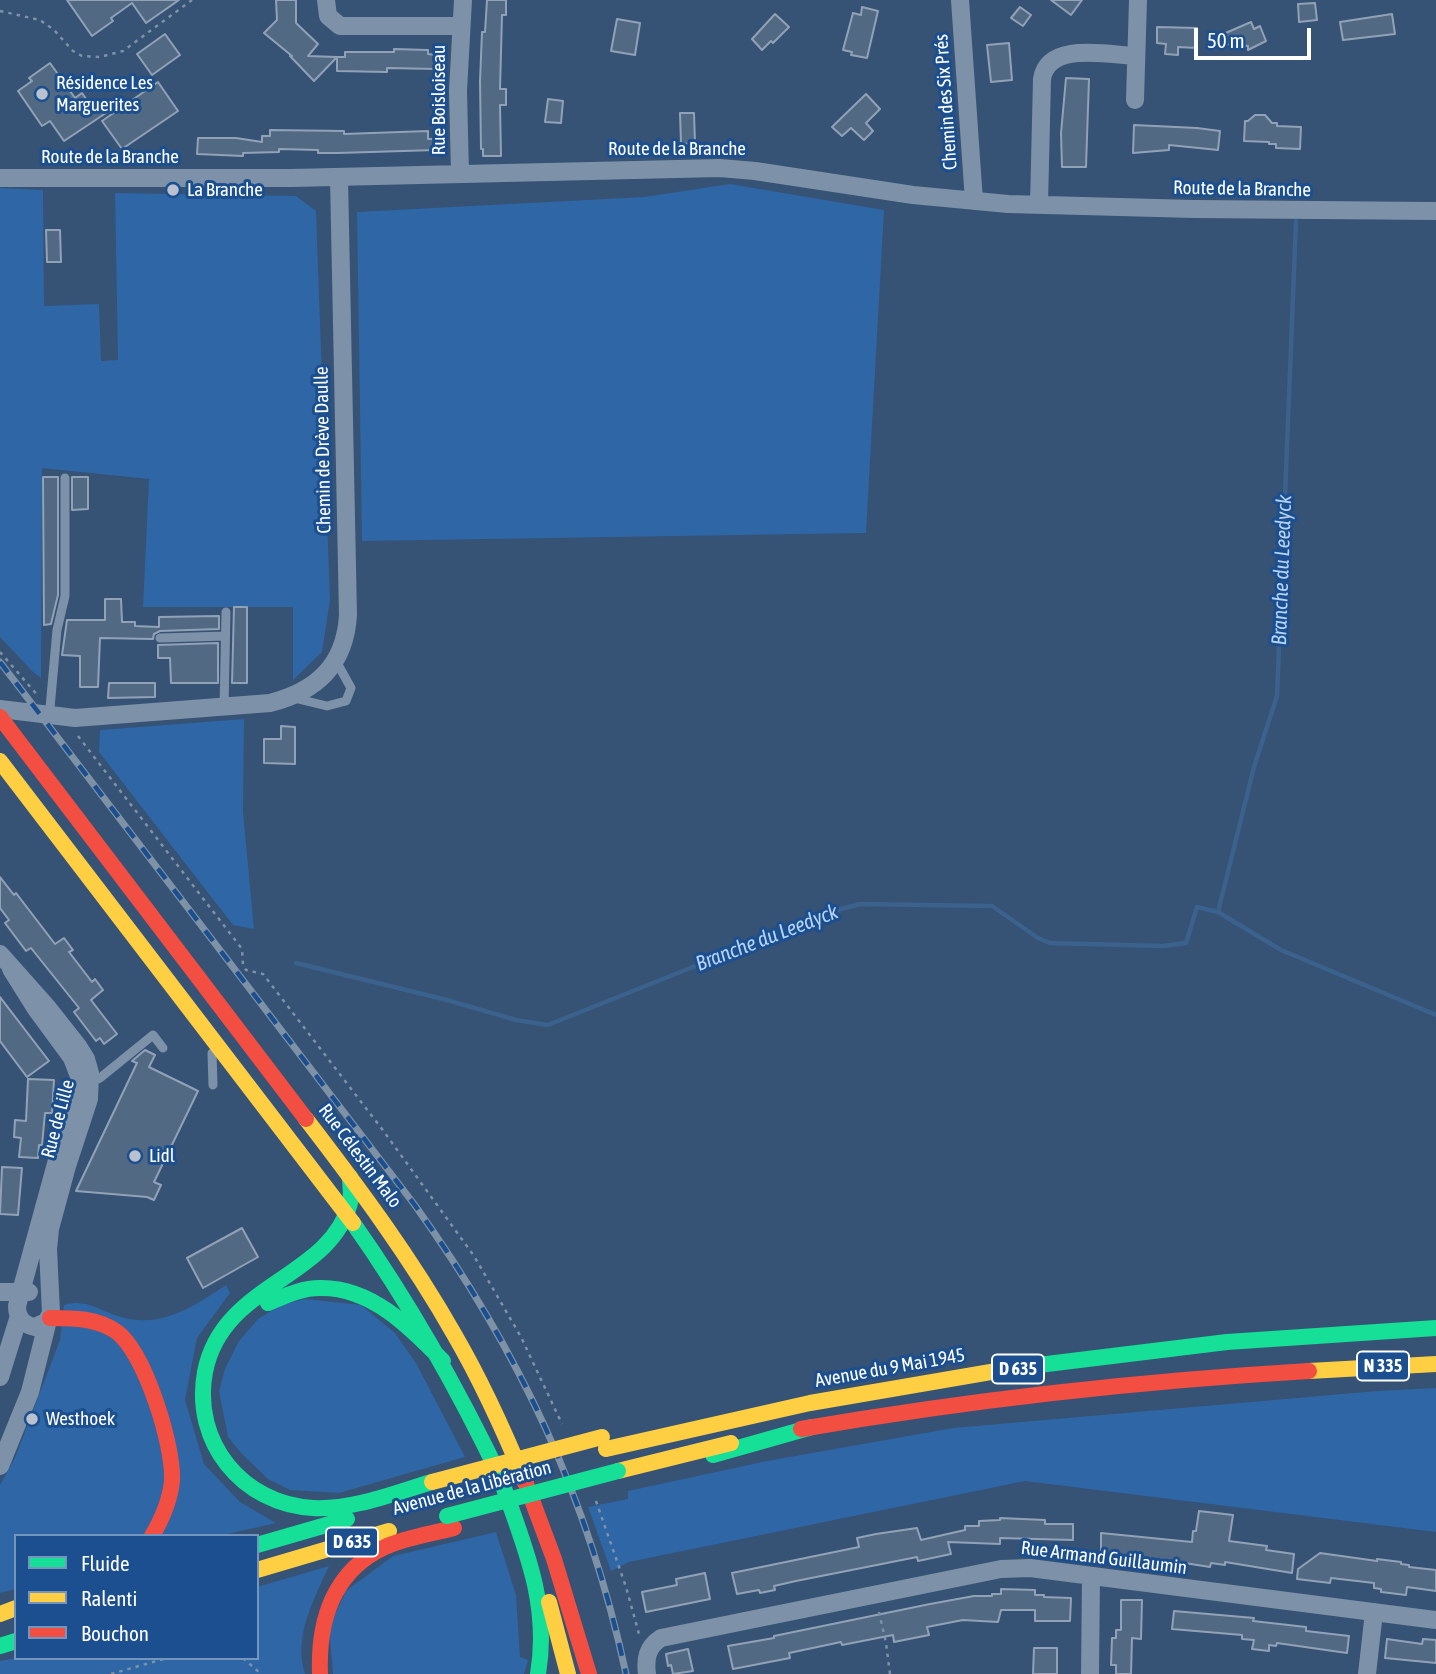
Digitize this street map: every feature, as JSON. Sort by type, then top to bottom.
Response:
[{"type":"main road","name":"Rue Célestin Malo","points":[[0,717],[350,1177],[432,1296],[476,1374],[524,1478],[554,1555],[589,1674]]},
{"type":"main road","points":[[0,761],[346,1214],[399,1288],[443,1361],[501,1480],[538,1568],[568,1674]]},
{"type":"main road","points":[[350,1177],[352,1194],[346,1214],[333,1235],[314,1255],[248,1302],[227,1322],[216,1339],[209,1357],[202,1397],[207,1431],[223,1461],[243,1482],[279,1502],[308,1509],[338,1507],[434,1488]]},
{"type":"main road","points":[[202,1397],[217,1356],[240,1326],[264,1305],[285,1294],[305,1289],[337,1288],[374,1300],[410,1327],[443,1361]]},
{"type":"main road","points":[[50,1315],[103,1324],[123,1337],[138,1361],[169,1444],[172,1469],[166,1506],[153,1534]]},
{"type":"main road","name":"Avenue du 9 Mai 1945","points":[[604,1443],[947,1379],[1193,1345],[1315,1334],[1436,1328]]},
{"type":"main road","name":"N 335","points":[[1330,1368],[1436,1364]]},
{"type":"main road","name":"Avenue de la Libération","points":[[259,1570],[450,1522],[620,1476],[712,1447],[812,1427],[913,1409],[992,1399],[1330,1368]]},
{"type":"main road","name":"Avenue de la Libération","points":[[259,1544],[434,1488],[604,1443]]},
{"type":"main road","points":[[501,1480],[542,1613],[543,1647],[538,1674]]},
{"type":"main road","points":[[320,1674],[318,1644],[324,1614],[332,1595],[350,1570],[387,1546],[450,1522]]},
{"type":"street","name":"Rue Boisloiseau","points":[[327,0],[328,16],[340,26],[461,26]]},
{"type":"street","name":"Rue Boisloiseau","points":[[460,174],[458,91],[463,0]]},
{"type":"street","name":"Chemin des Six Prés","points":[[960,0],[974,201]]},
{"type":"street","points":[[1135,100],[1138,0]]},
{"type":"street","points":[[1039,205],[1042,79],[1048,64],[1056,57],[1070,54],[1136,56]]},
{"type":"street","name":"Route de la Branche","points":[[0,178],[339,178],[720,168],[913,195],[1039,205],[1436,211]]},
{"type":"street","name":"Chemin de Drève Daulle","points":[[291,696],[318,681],[336,661],[346,634],[348,615],[339,178]]},
{"type":"street","points":[[0,709],[107,714],[224,708],[270,703],[291,696]]},
{"type":"street","points":[[0,698],[57,713]]},
{"type":"street","name":"Rue de Lille","points":[[0,1466],[30,1392],[50,1315],[50,1229],[89,1099],[72,1058],[6,962]]},
{"type":"street","name":"Rue de Lille","points":[[0,1377],[85,1084]]},
{"type":"street","points":[[0,1292],[21,1303]]},
{"type":"street","points":[[0,1306],[21,1303],[44,1294],[50,1315],[42,1325],[25,1324],[21,1303]]},
{"type":"street","name":"Rue Armand Guillaumin","points":[[650,1648],[661,1638],[1002,1569],[1030,1568],[1436,1620]]},
{"type":"street","points":[[1090,1674],[1091,1577]]},
{"type":"street","points":[[1367,1674],[1374,1612]]},
{"type":"street","points":[[647,1674],[650,1648]]},
{"type":"lane","points":[[57,713],[57,630],[65,596],[65,478]]},
{"type":"lane","points":[[224,708],[226,612]]},
{"type":"lane","points":[[160,638],[225,636]]},
{"type":"lane","points":[[291,696],[327,706],[346,701],[351,688],[336,661]]},
{"type":"lane","points":[[208,1034],[213,1061],[213,1085]]},
{"type":"lane","points":[[85,1084],[104,1075],[153,1035],[163,1048]]},
{"type":"path","points":[[0,11],[45,22],[73,51],[100,57],[123,51],[192,0]]},
{"type":"path","points":[[0,652],[24,682],[57,713],[242,949],[246,970],[263,974],[458,1233],[517,1329],[564,1426]]},
{"type":"path","points":[[594,1497],[626,1587],[639,1634],[650,1648]]},
{"type":"path","points":[[875,1595],[890,1674]]},
{"type":"path","points":[[111,1674],[160,1660]]},
{"type":"path","points":[[245,1660],[261,1674]]},
{"type":"shaded area","points":[[730,184],[884,210],[866,533],[362,541],[357,212],[644,197]]},
{"type":"shaded area","points":[[0,188],[43,190],[44,306],[99,304],[101,361],[118,360],[115,193],[296,196],[316,211],[330,600],[322,652],[293,680],[293,607],[143,607],[149,479],[42,468],[41,678],[0,637]]},
{"type":"shaded area","points":[[244,719],[243,812],[254,929],[233,925],[99,752],[100,730]]},
{"type":"shaded area","points":[[226,1285],[230,1293],[197,1338],[185,1400],[204,1464],[240,1502],[276,1523],[228,1534],[14,1534],[14,1590],[0,1593],[0,1485],[15,1458],[60,1340],[64,1305],[86,1304],[121,1317],[150,1320],[163,1318],[202,1301]]},
{"type":"shaded area","points":[[305,1299],[361,1305],[395,1333],[416,1363],[465,1457],[339,1493],[290,1490],[268,1479],[241,1453],[228,1437],[219,1391],[225,1369],[239,1341],[258,1319],[281,1305]]},
{"type":"shaded area","points":[[1436,1388],[1436,1532],[1025,1481],[629,1562],[611,1571],[588,1507],[628,1499],[628,1491],[767,1461],[953,1428]]},
{"type":"shaded area","points":[[496,1532],[516,1595],[520,1657],[528,1660],[524,1674],[333,1674],[329,1627],[346,1591],[393,1556]]},
{"type":"shaded area","points":[[329,1566],[303,1632],[302,1660],[305,1674],[0,1674],[0,1661],[14,1658],[259,1660],[259,1586]]},
{"type":"building","name":"Résidence Les Marguerites","points":[[67,0],[179,0],[146,23],[132,3],[92,36]]},
{"type":"building","points":[[276,0],[296,0],[296,23],[318,44],[308,56],[337,57],[314,81],[292,56],[264,33],[277,20]]},
{"type":"building","points":[[487,0],[506,0],[506,15],[502,15],[500,89],[506,89],[506,105],[500,105],[501,156],[483,156],[481,149],[480,81],[482,32],[485,32]]},
{"type":"building","points":[[1051,0],[1082,0],[1071,15]]},
{"type":"building","points":[[1315,3],[1317,20],[1299,22],[1298,4]]},
{"type":"building","points":[[862,7],[878,11],[867,58],[851,55],[852,52],[843,50],[853,13],[861,15]]},
{"type":"building","points":[[1020,7],[1031,15],[1023,26],[1011,18]]},
{"type":"building","points":[[775,14],[789,27],[762,50],[752,39]]},
{"type":"building","points":[[1392,14],[1395,34],[1343,40],[1340,22]]},
{"type":"building","points":[[617,19],[640,23],[635,55],[611,51]]},
{"type":"building","points":[[1251,22],[1254,29],[1260,26],[1266,41],[1248,50],[1248,46],[1225,44],[1221,35]]},
{"type":"building","points":[[1157,27],[1197,28],[1197,48],[1178,47],[1178,55],[1165,54],[1166,44],[1157,43]]},
{"type":"building","points":[[165,34],[180,55],[152,75],[137,54]]},
{"type":"building","points":[[1009,43],[1012,80],[991,82],[987,45]]},
{"type":"building","points":[[394,49],[428,50],[428,54],[437,55],[436,69],[337,71],[337,57],[345,57],[345,52],[394,52]]},
{"type":"building","points":[[50,63],[75,98],[82,93],[91,106],[98,102],[106,113],[64,141],[50,121],[42,126],[18,91],[32,81],[29,78]]},
{"type":"building","points":[[1066,78],[1089,79],[1086,167],[1062,167],[1061,133]]},
{"type":"building","points":[[158,82],[178,111],[122,149],[102,121]]},
{"type":"building","points":[[866,94],[880,109],[866,123],[873,131],[864,140],[851,128],[842,136],[832,127]]},
{"type":"building","points":[[548,99],[563,101],[561,123],[545,122]]},
{"type":"building","points":[[680,113],[694,113],[695,143],[681,144]]},
{"type":"building","points":[[1255,115],[1265,115],[1272,123],[1277,123],[1277,126],[1301,127],[1300,149],[1276,148],[1276,144],[1269,142],[1244,141],[1245,121]]},
{"type":"building","points":[[1134,125],[1220,131],[1218,150],[1169,145],[1169,150],[1133,153]]},
{"type":"building","points":[[270,130],[344,131],[344,134],[428,131],[428,139],[436,139],[436,150],[318,153],[318,150],[279,149],[279,152],[243,153],[243,156],[197,154],[198,138],[236,138],[262,142],[262,136],[270,136]]},
{"type":"building","points":[[46,230],[60,230],[61,262],[47,262]]},
{"type":"building","points":[[43,477],[58,477],[58,595],[51,624],[44,625]]},
{"type":"building","points":[[72,477],[88,477],[88,509],[72,510]]},
{"type":"building","points":[[105,599],[121,599],[122,622],[135,622],[135,626],[159,627],[159,617],[219,616],[219,629],[160,631],[154,634],[153,639],[100,638],[98,687],[80,687],[80,656],[62,655],[67,620],[105,620]]},
{"type":"building","points":[[234,607],[247,607],[247,683],[232,683]]},
{"type":"building","points":[[218,643],[218,683],[171,683],[170,658],[158,658],[158,645]]},
{"type":"building","points":[[109,683],[155,683],[155,697],[108,698]]},
{"type":"building","points":[[281,726],[295,727],[295,764],[264,763],[264,739],[281,739]]},
{"type":"building","points":[[0,877],[14,895],[16,893],[55,944],[64,938],[73,950],[69,952],[92,982],[95,979],[103,990],[91,1000],[117,1034],[104,1044],[100,1038],[96,1041],[74,1012],[79,1008],[31,948],[26,951],[5,923],[9,920],[0,908]]},
{"type":"building","points":[[0,997],[49,1061],[27,1077],[0,1041]]},
{"type":"building","points":[[145,1050],[155,1055],[149,1067],[198,1091],[154,1182],[161,1185],[154,1200],[147,1197],[76,1191],[137,1063],[132,1061]]},
{"type":"building","points":[[28,1079],[54,1080],[52,1113],[45,1113],[38,1158],[19,1157],[21,1138],[14,1137],[15,1120],[26,1121]]},
{"type":"building","points":[[2,1167],[22,1168],[18,1215],[0,1214]]},
{"type":"building","points":[[242,1228],[258,1257],[203,1288],[187,1258]]},
{"type":"building","points":[[1199,1511],[1233,1515],[1229,1541],[1267,1546],[1266,1550],[1294,1554],[1292,1573],[1225,1562],[1225,1565],[1211,1563],[1210,1567],[1101,1554],[1101,1533],[1192,1542]]},
{"type":"building","points":[[1000,1518],[1045,1520],[1045,1524],[1073,1524],[1073,1540],[1000,1538],[1000,1544],[948,1542],[951,1554],[918,1561],[917,1557],[774,1586],[775,1590],[737,1594],[732,1573],[859,1547],[857,1538],[876,1534],[917,1528],[921,1540],[965,1530],[965,1526],[979,1526],[979,1521]]},
{"type":"building","points":[[1320,1553],[1401,1562],[1409,1567],[1436,1570],[1436,1591],[1407,1587],[1406,1595],[1381,1592],[1381,1589],[1374,1588],[1374,1583],[1331,1578],[1330,1583],[1297,1579],[1298,1569]]},
{"type":"building","points":[[705,1573],[710,1599],[646,1612],[642,1592],[677,1585],[676,1579]]},
{"type":"building","points":[[1001,1589],[1035,1590],[1035,1595],[1044,1597],[1071,1598],[1070,1621],[1035,1621],[1035,1610],[1001,1610],[998,1622],[963,1620],[927,1627],[929,1635],[894,1642],[893,1635],[842,1645],[841,1642],[789,1653],[790,1658],[733,1669],[728,1646],[930,1604],[974,1596],[992,1596],[1001,1594]]},
{"type":"building","points":[[1121,1600],[1142,1600],[1141,1639],[1132,1638],[1131,1674],[1116,1674],[1116,1665],[1111,1665],[1112,1638],[1116,1638],[1116,1630],[1121,1630]]},
{"type":"building","points":[[1174,1611],[1254,1618],[1253,1621],[1306,1627],[1306,1631],[1349,1636],[1347,1653],[1277,1643],[1276,1646],[1269,1645],[1269,1651],[1252,1649],[1254,1640],[1242,1639],[1242,1635],[1172,1629]]},
{"type":"building","points":[[1387,1639],[1422,1644],[1423,1639],[1436,1640],[1436,1663],[1385,1658]]},
{"type":"building","points":[[1034,1648],[1057,1648],[1057,1674],[1033,1674]]},
{"type":"building","points":[[688,1649],[693,1671],[673,1674],[666,1654]]},
{"type":"waterway","name":"Branche du Leedyck","points":[[1296,221],[1277,696],[1254,767],[1218,912],[1281,950],[1436,1015]]},
{"type":"waterway","name":"Branche du Leedyck","points":[[296,963],[516,1020],[548,1025],[814,916],[860,904],[992,906],[1038,938],[1050,943],[1163,946],[1186,943],[1197,907],[1218,912]]},
{"type":"railway","points":[[0,662],[414,1204],[452,1259],[518,1371],[546,1428],[592,1547],[626,1674]]},
{"type":"traffic: fast","points":[[350,1177],[350,1203],[339,1228],[321,1249],[253,1299],[232,1319],[215,1342],[205,1372],[203,1398],[206,1422],[215,1445],[228,1465],[244,1482],[264,1495],[287,1504],[313,1508],[343,1506],[432,1482]]},
{"type":"traffic: fast","points":[[353,1223],[395,1285],[433,1349],[502,1481]]},
{"type":"traffic: fast","points":[[268,1303],[313,1288],[339,1289],[356,1294],[388,1311],[443,1361]]},
{"type":"traffic: fast","points":[[1014,1368],[1227,1342],[1436,1328]]},
{"type":"traffic: fast","points":[[713,1455],[812,1427]]},
{"type":"traffic: fast","points":[[447,1516],[618,1471]]},
{"type":"traffic: fast","points":[[501,1480],[526,1551],[538,1599],[541,1623],[538,1674]]},
{"type":"traffic: fast","points":[[259,1544],[347,1519]]},
{"type":"traffic: fast","points":[[0,1646],[14,1642]]},
{"type":"traffic: slow","points":[[0,761],[353,1223]]},
{"type":"traffic: slow","points":[[306,1119],[384,1224],[437,1306],[484,1389],[526,1484]]},
{"type":"traffic: slow","points":[[1309,1371],[1436,1364]]},
{"type":"traffic: slow","points":[[606,1449],[810,1403],[1014,1368]]},
{"type":"traffic: slow","points":[[432,1482],[602,1437]]},
{"type":"traffic: slow","points":[[618,1471],[731,1443]]},
{"type":"traffic: slow","points":[[259,1569],[389,1531]]},
{"type":"traffic: slow","points":[[549,1602],[568,1674]]},
{"type":"traffic: slow","points":[[0,1614],[14,1609]]},
{"type":"traffic: jam","points":[[0,717],[306,1119]]},
{"type":"traffic: jam","points":[[50,1318],[93,1321],[109,1327],[127,1343],[138,1359],[156,1401],[171,1465],[169,1496],[153,1534]]},
{"type":"traffic: jam","points":[[801,1429],[1054,1393],[1309,1371]]},
{"type":"traffic: jam","points":[[526,1484],[554,1559],[589,1674]]},
{"type":"traffic: jam","points":[[320,1674],[326,1617],[341,1584],[353,1570],[367,1557],[385,1547],[454,1528]]},
{"type":"place","name":"Résidence Les Marguerites","points":[[42,94]]},
{"type":"place","name":"La Branche","points":[[173,190]]},
{"type":"place","name":"Lidl","points":[[135,1156]]},
{"type":"place","name":"Westhoek","points":[[32,1419]]}]
